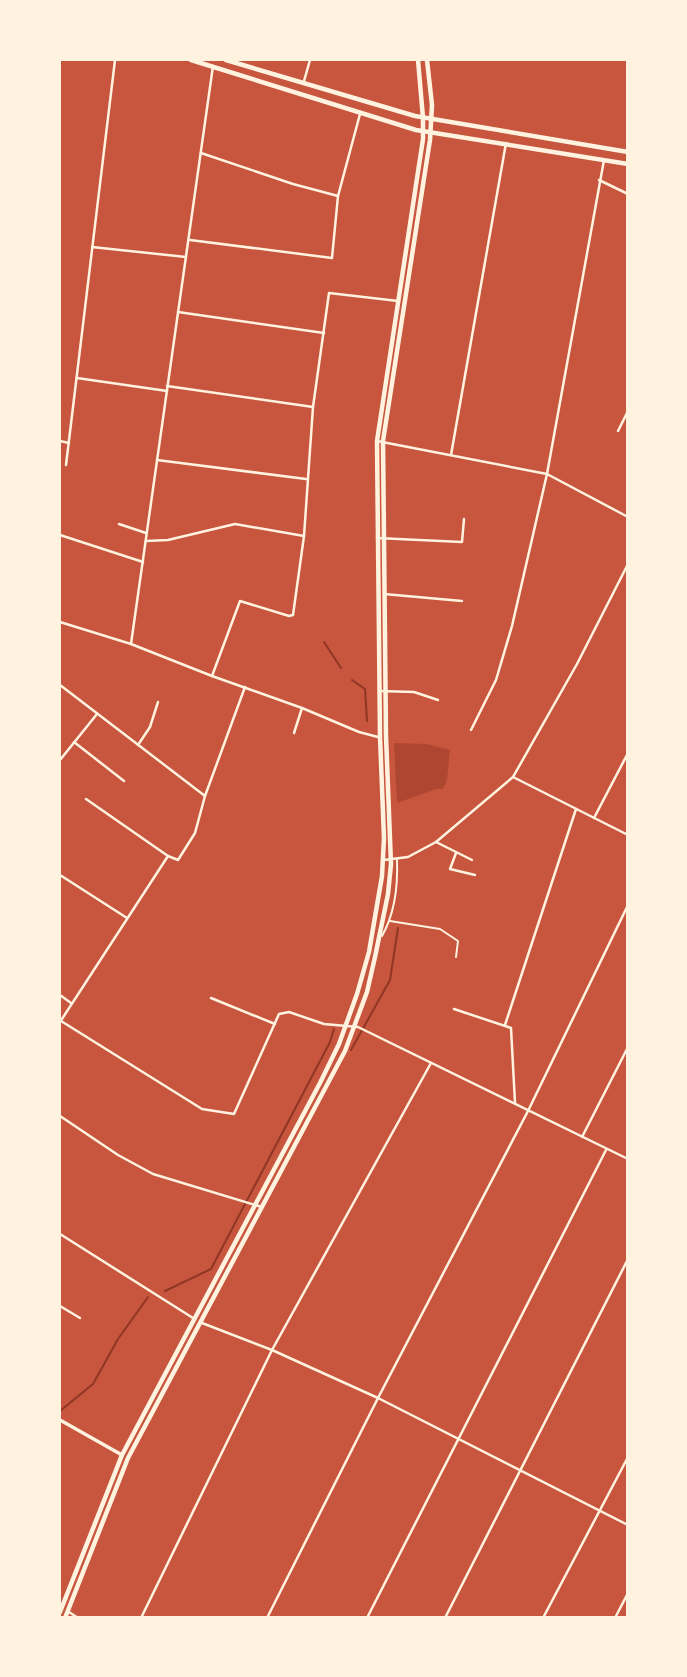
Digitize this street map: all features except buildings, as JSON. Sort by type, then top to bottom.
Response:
[{"type":"main road","points":[[191,60],[423,131],[628,164]]},
{"type":"main road","points":[[226,60],[423,118],[628,152]]},
{"type":"main road","points":[[66,1615],[128,1458],[327,1087],[355,1026],[367,992],[379,942],[394,859],[382,692],[380,441],[423,131],[418,60]]},
{"type":"main road","points":[[380,441],[431,132],[428,60]]},
{"type":"main road","points":[[484,140],[486,127]]},
{"type":"main road","points":[[60,1609],[122,1455],[320,1083],[346,1026],[369,952],[384,860],[380,737],[384,594],[380,538]]},
{"type":"street","points":[[66,465],[115,60]]},
{"type":"street","points":[[304,85],[310,60]]},
{"type":"street","points":[[131,644],[213,66]]},
{"type":"street","points":[[190,240],[332,258],[338,196],[361,113]]},
{"type":"street","points":[[451,455],[506,143]]},
{"type":"street","points":[[201,153],[338,196]]},
{"type":"street","points":[[471,730],[500,670],[547,474],[598,180],[604,160]]},
{"type":"street","points":[[598,180],[628,194]]},
{"type":"street","points":[[92,247],[186,257]]},
{"type":"street","points":[[212,676],[240,601],[292,617],[304,536],[313,407],[329,293],[398,301]]},
{"type":"street","points":[[178,312],[324,333]]},
{"type":"street","points":[[77,378],[313,407]]},
{"type":"street","points":[[618,431],[628,411]]},
{"type":"street","points":[[380,441],[547,474],[628,517]]},
{"type":"street","points":[[60,442],[69,443]]},
{"type":"street","points":[[157,460],[306,479]]},
{"type":"street","points":[[380,538],[462,542],[464,519]]},
{"type":"street","points":[[119,524],[147,533]]},
{"type":"street","points":[[146,541],[168,540],[235,524],[304,536]]},
{"type":"street","points":[[60,536],[143,562]]},
{"type":"street","points":[[384,860],[408,857],[436,842],[513,777],[577,664],[628,564]]},
{"type":"street","points":[[384,594],[462,601]]},
{"type":"street","points":[[60,622],[131,644],[359,732],[386,736]]},
{"type":"street","points":[[60,685],[205,796]]},
{"type":"street","points":[[86,799],[168,856],[178,860],[191,842],[245,687]]},
{"type":"street","points":[[382,692],[414,692],[438,701]]},
{"type":"street","points":[[138,745],[150,727],[158,702]]},
{"type":"street","points":[[295,733],[302,708]]},
{"type":"street","points":[[60,760],[97,714]]},
{"type":"street","points":[[74,742],[124,781]]},
{"type":"street","points":[[594,818],[628,753]]},
{"type":"street","points":[[513,777],[628,835]]},
{"type":"street","points":[[505,1025],[576,809]]},
{"type":"street","points":[[436,842],[472,860]]},
{"type":"street","points":[[456,853],[450,869],[475,875]]},
{"type":"street","points":[[168,856],[60,1022],[202,1110],[234,1114],[279,1014],[289,1012],[324,1024],[355,1026],[628,1159]]},
{"type":"street","points":[[60,875],[127,918]]},
{"type":"street","points":[[267,1618],[528,1111],[628,905]]},
{"type":"street","points":[[60,995],[72,1004]]},
{"type":"street","points":[[211,998],[275,1024]]},
{"type":"street","points":[[454,1009],[513,1030],[515,1104]]},
{"type":"street","points":[[582,1137],[628,1047]]},
{"type":"street","points":[[141,1618],[272,1350],[431,1063]]},
{"type":"street","points":[[60,1116],[118,1156],[153,1174],[263,1207]]},
{"type":"street","points":[[367,1618],[606,1149]]},
{"type":"street","points":[[60,1234],[194,1318],[378,1398],[628,1525]]},
{"type":"street","points":[[445,1618],[628,1259]]},
{"type":"street","points":[[60,1306],[80,1318]]},
{"type":"street","points":[[60,1420],[128,1458]]},
{"type":"street","points":[[543,1618],[628,1457]]},
{"type":"street","points":[[615,1618],[628,1593]]},
{"type":"street","points":[[60,1609],[66,1615],[79,1618]]},
{"type":"lane","points":[[379,942],[390,921],[397,875],[394,859]]},
{"type":"lane","points":[[390,921],[440,929],[458,941],[456,957]]},
{"type":"shaded area","points":[[394,743],[426,744],[450,750],[447,780],[443,789],[397,803]]},
{"type":"waterway","points":[[324,642],[341,668]]},
{"type":"waterway","points":[[352,680],[365,689],[367,721]]},
{"type":"waterway","points":[[351,1050],[390,980],[398,928]]},
{"type":"waterway","points":[[165,1291],[211,1269],[330,1042],[334,1029]]},
{"type":"waterway","points":[[60,1411],[93,1384],[118,1339],[148,1297]]}]
